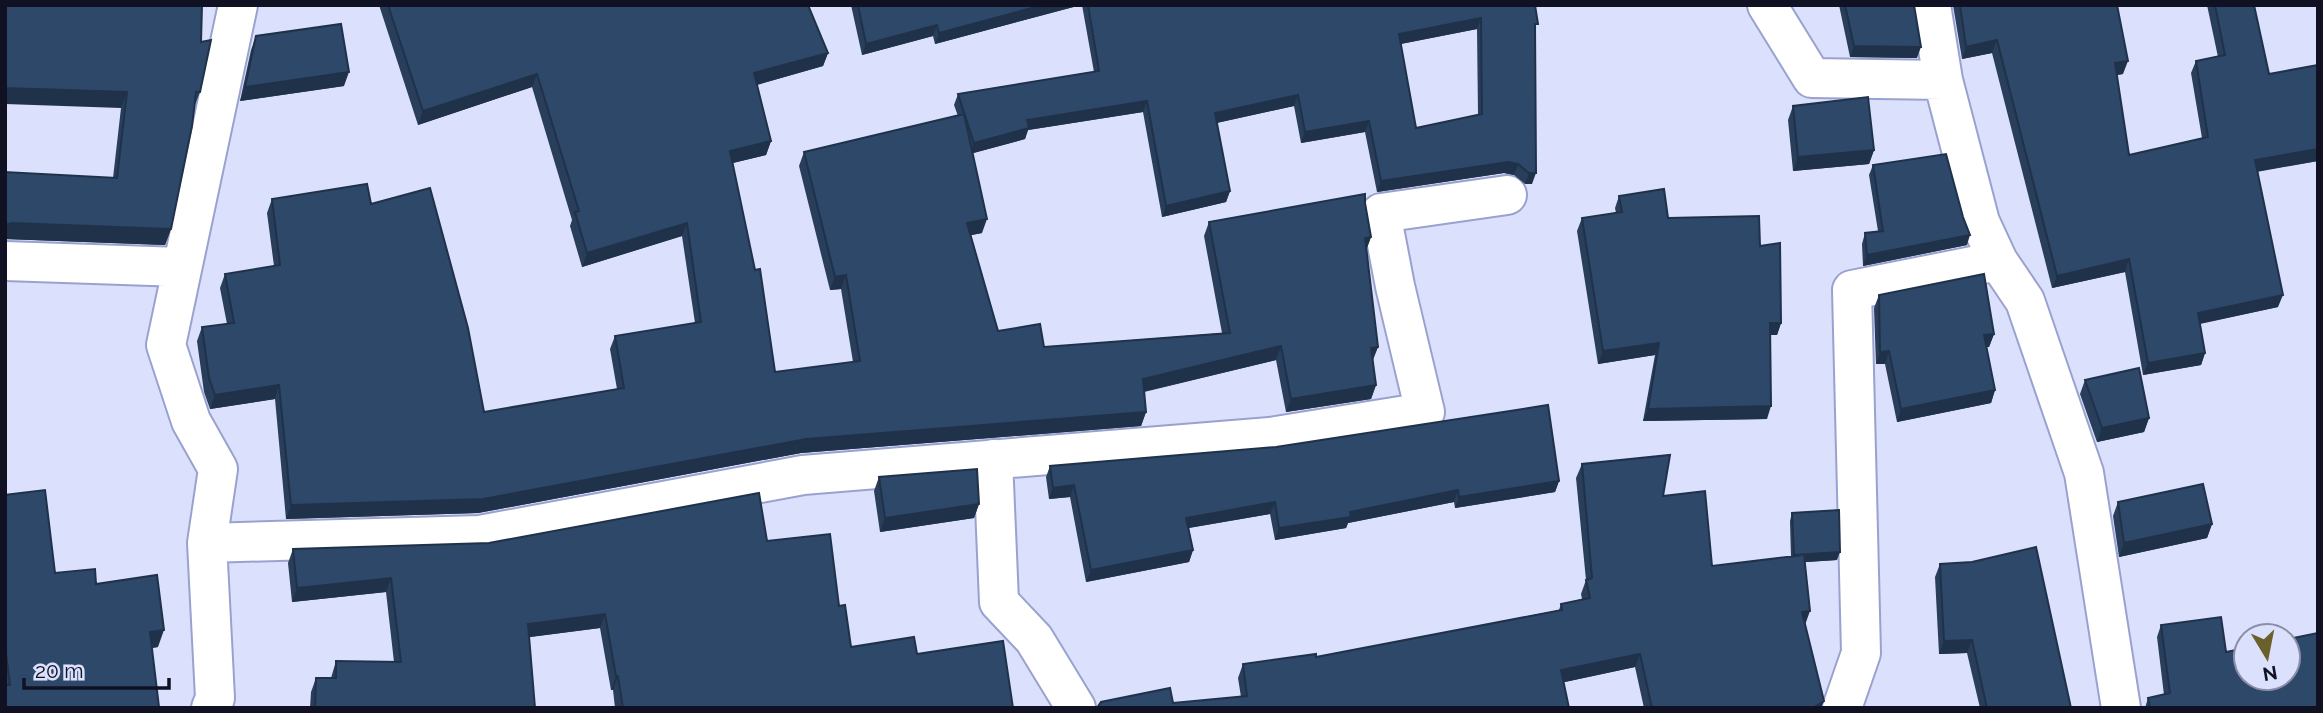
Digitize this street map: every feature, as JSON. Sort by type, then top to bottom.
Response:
[{"type":"street","points":[[211,708],[215,698],[207,543],[218,469],[191,421],[166,345],[238,5]]},
{"type":"street","points":[[1768,5],[1812,78],[1943,80]]},
{"type":"street","points":[[1931,5],[1943,80],[1980,222],[1998,261],[2025,301],[2084,473],[2121,708]]},
{"type":"street","points":[[207,543],[480,535],[803,475],[1270,437],[1425,412],[1381,214],[1507,194]]},
{"type":"street","points":[[5,261],[181,268]]},
{"type":"street","points":[[1842,708],[1861,653],[1853,290],[1998,261]]},
{"type":"street","points":[[993,459],[999,602],[1034,639],[1076,708]]},
{"type":"building","points":[[5,5],[202,5],[201,42],[211,40],[200,92],[196,92],[192,126],[171,229],[12,223],[5,225],[5,172],[117,178],[127,92],[5,88]]},
{"type":"building","points":[[388,5],[808,5],[828,53],[754,73],[771,141],[730,151],[755,270],[760,269],[775,372],[860,361],[846,275],[835,277],[804,152],[964,114],[987,219],[967,223],[998,331],[1040,324],[1044,347],[1230,333],[1209,222],[1365,194],[1371,237],[1365,238],[1378,347],[1371,348],[1376,385],[1291,399],[1281,346],[1143,379],[1146,412],[806,439],[483,499],[291,505],[279,385],[215,395],[209,378],[202,327],[234,323],[225,274],[280,265],[272,199],[367,184],[371,204],[430,188],[468,328],[484,412],[624,388],[615,336],[701,322],[687,223],[587,253],[575,212],[579,211],[537,74],[423,111]]},
{"type":"building","points":[[858,5],[1043,5],[939,33],[937,25],[866,44]]},
{"type":"building","points":[[1088,5],[1535,5],[1538,24],[1535,24],[1536,173],[1529,173],[1518,164],[1508,162],[1381,181],[1369,121],[1305,132],[1298,95],[1215,113],[1230,191],[1166,206],[1147,101],[1027,120],[1029,128],[974,143],[958,94],[1099,71]],"holes":[[[1481,18],[1482,114],[1416,128],[1399,34]]]},
{"type":"building","points":[[1845,5],[1914,5],[1921,47],[1854,46]]},
{"type":"building","points":[[1960,5],[2117,5],[2128,61],[2115,63],[2129,155],[2208,137],[2196,61],[2225,55],[2215,5],[2254,5],[2269,74],[2318,65],[2318,149],[2255,160],[2283,295],[2198,313],[2205,353],[2148,363],[2129,259],[2057,276],[1997,40],[1966,47]]},
{"type":"building","points":[[341,24],[349,72],[245,87],[256,36]]},
{"type":"building","points":[[1868,97],[1874,150],[1798,157],[1793,106]]},
{"type":"building","points":[[1946,154],[1970,235],[1867,255],[1865,233],[1883,231],[1873,165]]},
{"type":"building","points":[[1664,189],[1668,218],[1759,216],[1760,246],[1780,243],[1781,323],[1770,323],[1771,406],[1648,409],[1659,343],[1603,351],[1582,218],[1622,212],[1619,196]]},
{"type":"building","points":[[1984,274],[1994,334],[1984,335],[1995,390],[1901,409],[1889,351],[1880,352],[1879,295]]},
{"type":"building","points":[[2139,368],[2149,418],[2102,428],[2085,380]]},
{"type":"building","points":[[1548,405],[1559,481],[1459,497],[1458,490],[1350,512],[1351,517],[1279,528],[1275,502],[1186,518],[1193,550],[1091,570],[1074,485],[1053,488],[1050,466],[1276,447]]},
{"type":"building","points":[[1670,455],[1663,496],[1705,491],[1712,566],[1804,555],[1810,611],[1802,612],[1824,701],[1813,708],[1652,708],[1640,654],[1561,670],[1569,708],[1097,708],[1101,702],[1170,688],[1173,703],[1247,696],[1243,664],[1316,654],[1316,657],[1562,610],[1561,604],[1590,598],[1586,580],[1592,578],[1582,464]]},
{"type":"building","points":[[977,469],[979,504],[885,518],[879,477]]},
{"type":"building","points":[[2203,484],[2212,524],[2124,543],[2118,502]]},
{"type":"building","points":[[45,490],[55,573],[95,569],[96,584],[157,575],[164,630],[150,632],[159,707],[167,708],[5,708],[5,685],[10,685],[5,645],[5,495]]},
{"type":"building","points":[[759,493],[767,541],[830,534],[839,606],[845,605],[851,647],[914,637],[917,654],[1003,641],[1013,708],[623,708],[605,614],[528,624],[535,708],[315,708],[316,678],[336,678],[336,661],[401,662],[391,578],[297,588],[293,549],[489,543]]},
{"type":"building","points":[[1839,510],[1840,552],[1794,555],[1792,513]]},
{"type":"building","points":[[2036,547],[2071,708],[1987,708],[1972,640],[1944,641],[1940,564],[1972,562]]},
{"type":"building","points":[[2221,617],[2226,652],[2232,651],[2232,692],[2302,692],[2302,636],[2318,633],[2318,708],[2150,708],[2148,698],[2170,693],[2161,625]]}]
